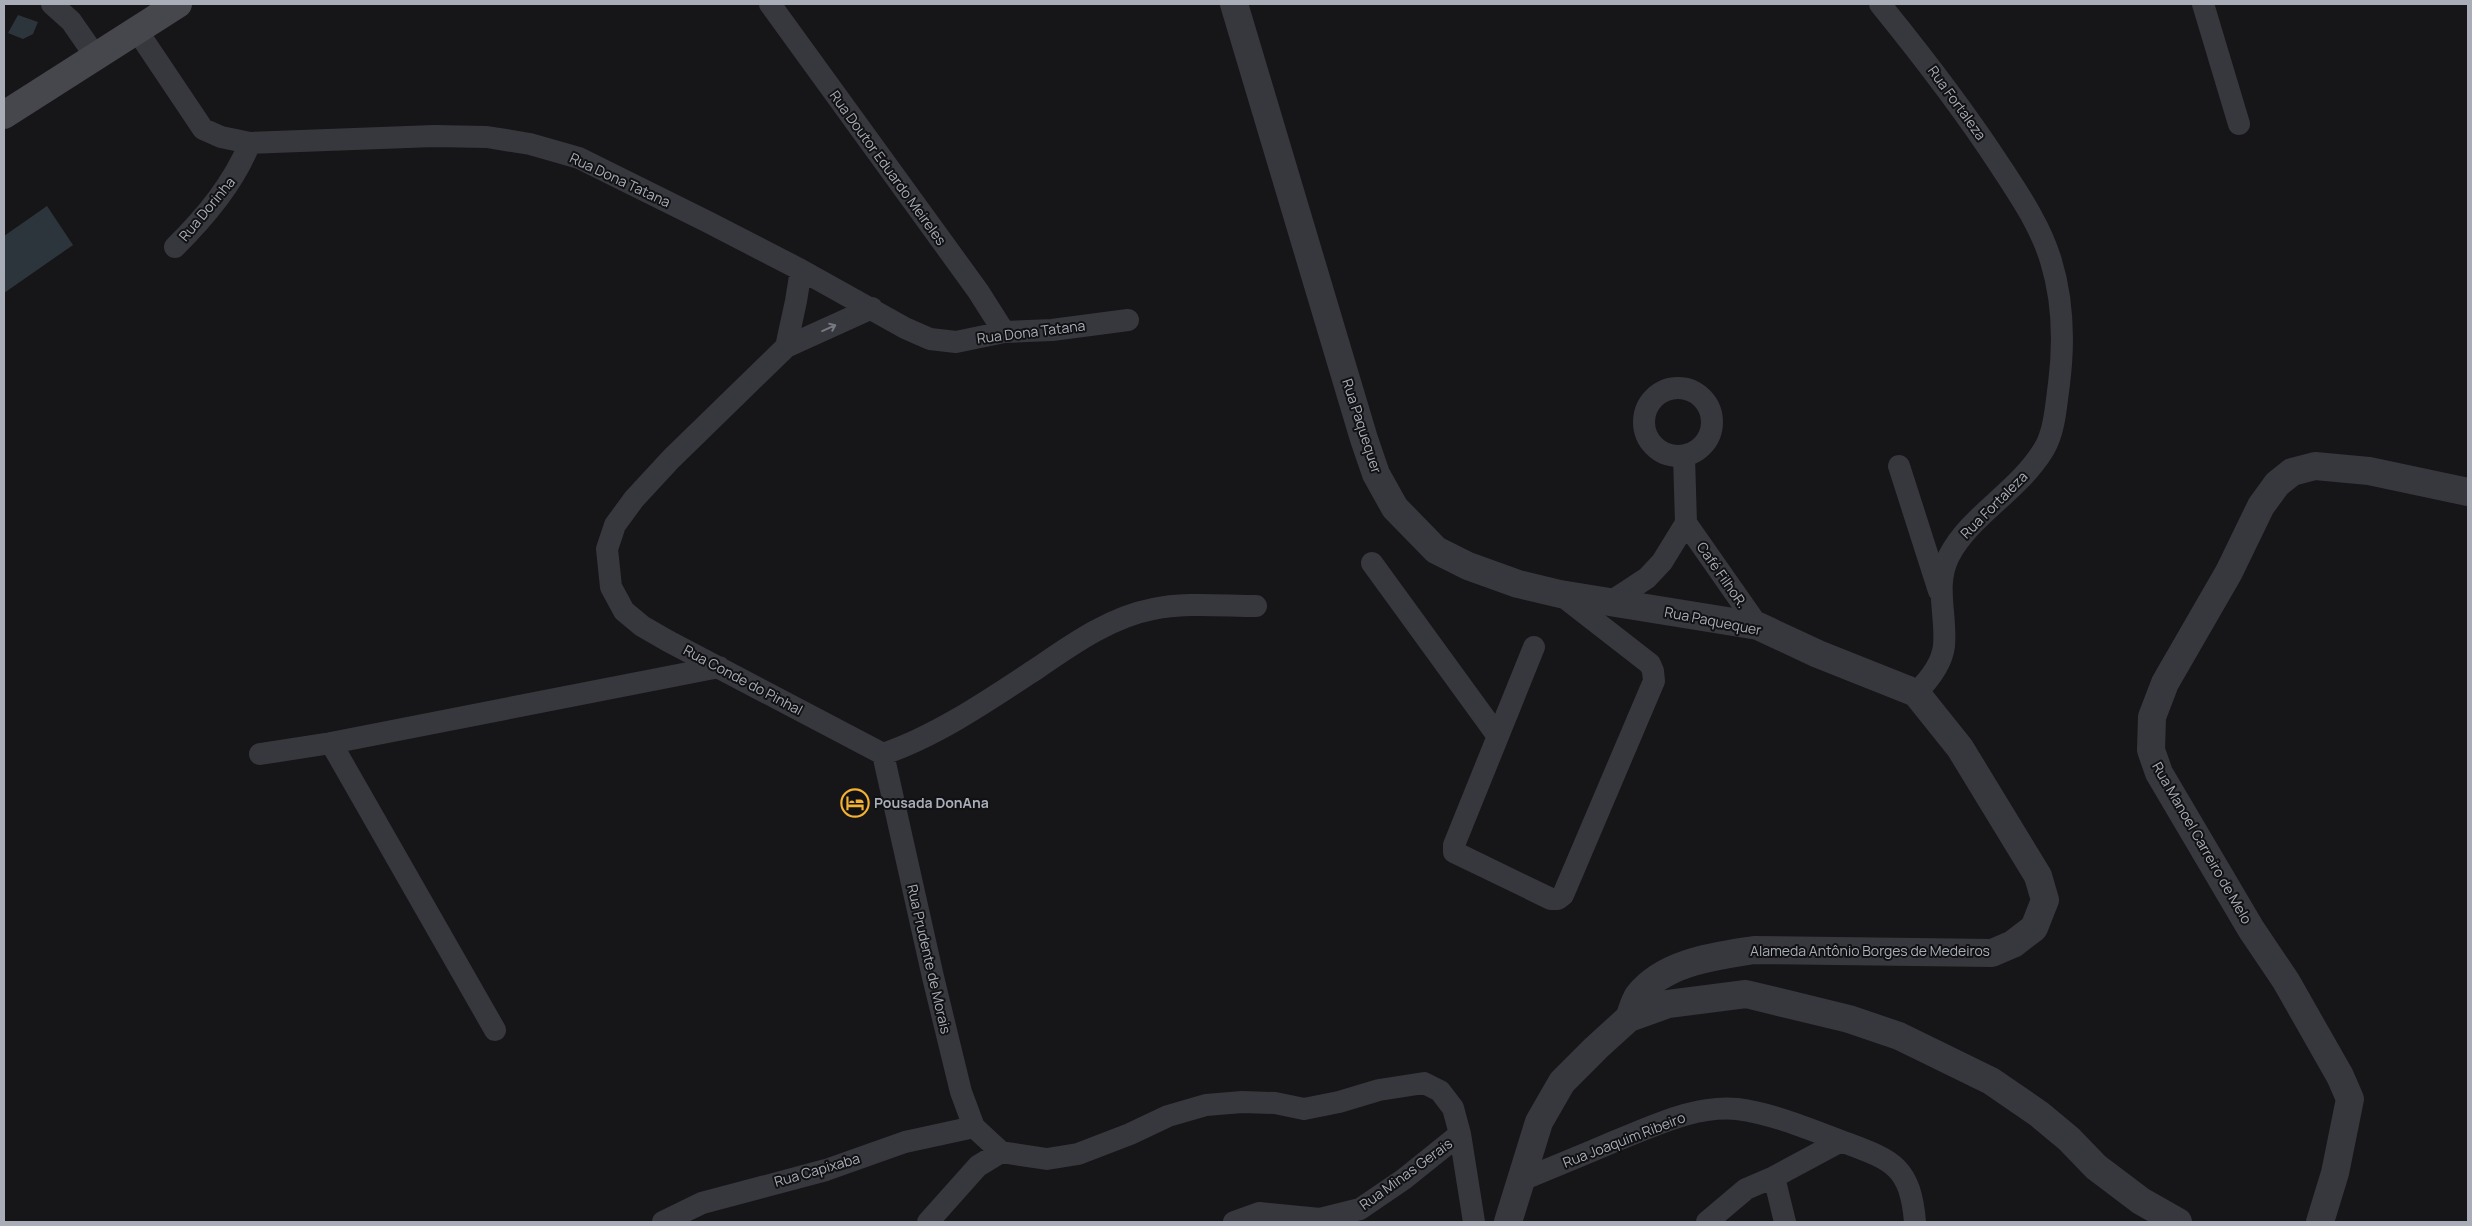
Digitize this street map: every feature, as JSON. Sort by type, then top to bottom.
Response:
[{"type":"main road","points":[[4,115],[96,57],[136,29],[178,4]]},
{"type":"street","points":[[52,4],[70,21],[96,57]]},
{"type":"street","name":"Rua Doutor Eduardo Meireles","points":[[770,4],[978,291],[1004,332]]},
{"type":"street","name":"Rua Paquequer","points":[[1234,4],[1376,474],[1395,508],[1436,550],[1468,566],[1518,584],[1560,594],[1612,601],[1684,616],[1758,626],[1818,654],[1916,693]]},
{"type":"street","name":"Rua Fortaleza","points":[[1880,4],[1946,86],[2028,208],[2051,261],[2061,313],[2062,361],[2054,416],[2045,447],[2024,478],[1958,542],[1944,567],[1940,597],[1944,646],[1937,667],[1928,681],[1916,693]]},
{"type":"street","points":[[2203,4],[2239,124]]},
{"type":"street","name":"Rua Dona Tatana","points":[[136,29],[203,129],[221,137],[250,143],[434,136],[487,137],[530,144],[579,158],[801,270],[872,308],[904,328],[930,339],[956,342],[1004,332],[1052,330],[1128,320]]},
{"type":"street","name":"Rua Dorinha","points":[[174,247],[218,199],[240,168],[250,143]]},
{"type":"street","points":[[786,347],[801,270]]},
{"type":"street","name":"Rua Conde do Pinhal","points":[[872,308],[786,347],[671,458],[634,499],[614,525],[607,549],[611,586],[624,611],[662,637],[883,754]]},
{"type":"street","points":[[1684,456],[1686,523]]},
{"type":"street","points":[[1899,466],[1940,597]]},
{"type":"street","name":"Rua Manoel Carreiro de Melo","points":[[2320,1222],[2335,1173],[2350,1099],[2340,1076],[2286,981],[2251,929],[2159,773],[2151,750],[2152,716],[2165,682],[2229,572],[2261,506],[2277,484],[2292,472],[2315,466],[2369,472],[2468,492]]},
{"type":"street","name":"Café FilhoR.","points":[[1612,601],[1647,578],[1662,562],[1686,523],[1758,626]]},
{"type":"street","points":[[1372,562],[1497,735]]},
{"type":"street","points":[[1534,647],[1454,845],[1454,852],[1551,898],[1558,899],[1563,896],[1654,681],[1650,664],[1560,594]]},
{"type":"street","points":[[883,754],[909,746],[1013,684],[1078,641],[1116,621],[1154,608],[1256,606]]},
{"type":"street","points":[[260,754],[331,743],[719,667]]},
{"type":"street","name":"Alameda Antônio Borges de Medeiros","points":[[1629,1018],[1638,997],[1656,980],[1682,966],[1715,956],[1754,950],[1992,953],[2013,944],[2034,928],[2045,900],[2038,876],[1960,748],[1916,693]]},
{"type":"street","points":[[331,743],[495,1030]]},
{"type":"street","name":"Rua Prudente de Morais","points":[[883,754],[961,1092],[974,1127],[1001,1152]]},
{"type":"street","points":[[1508,1222],[1539,1122],[1562,1082],[1629,1018],[1668,1004],[1746,994],[1848,1019],[1899,1036],[1991,1081],[2040,1114],[2103,1173],[2141,1201],[2178,1222]]},
{"type":"street","points":[[928,1222],[978,1166],[1001,1152],[1047,1159],[1078,1154],[1130,1134],[1168,1116],[1206,1105],[1242,1102],[1275,1103],[1304,1109],[1339,1102],[1379,1090],[1424,1083],[1440,1091],[1453,1108],[1460,1134],[1474,1222]]},
{"type":"street","name":"Rua Joaquim Ribeiro","points":[[1522,1180],[1678,1116],[1735,1109],[1775,1116],[1876,1154],[1895,1166],[1906,1179],[1913,1197],[1915,1222]]},
{"type":"street","name":"Rua Capixaba","points":[[664,1222],[702,1203],[826,1170],[905,1142],[974,1127]]},
{"type":"street","name":"Rua Minas Gerais","points":[[1234,1222],[1259,1213],[1320,1219],[1360,1209],[1404,1179],[1460,1134]]},
{"type":"street","points":[[1708,1221],[1746,1188],[1774,1177],[1841,1141]]},
{"type":"street","points":[[1774,1177],[1785,1222]]},
{"type":"shaded area","points":[[18,15],[38,22],[33,34],[23,39],[8,33]]},
{"type":"shaded area","points":[[47,206],[73,245],[4,293],[4,236]]},
{"type":"place","name":"Pousada DonAna","points":[[855,803]]}]
